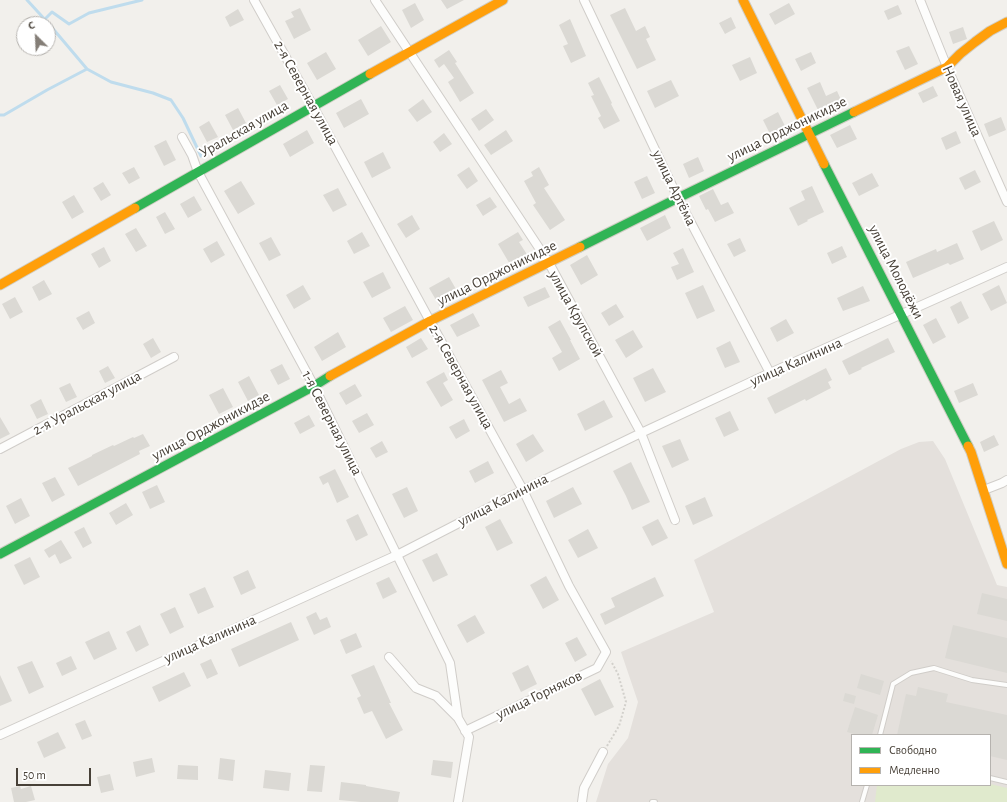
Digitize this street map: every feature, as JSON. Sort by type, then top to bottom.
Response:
[{"type":"main road","name":"Уральская улица","points":[[0,285],[503,0]]},
{"type":"main road","name":"улица Молодёжи","points":[[743,0],[809,134],[971,452],[1007,564]]},
{"type":"main road","name":"улица Орджоникидзе","points":[[0,554],[314,386],[430,321],[947,67],[962,51],[995,27],[1007,22]]},
{"type":"street","name":"2-я Северная улица","points":[[254,0],[314,106],[523,490],[569,586],[606,652]]},
{"type":"street","name":"улица Крупской","points":[[375,0],[549,263],[641,433],[675,520]]},
{"type":"street","name":"улица Артёма","points":[[584,0],[678,198],[770,373]]},
{"type":"street","name":"Новая улица","points":[[920,0],[947,67],[1007,202]]},
{"type":"street","name":"1-я Северная улица","points":[[182,137],[192,154],[198,172],[314,386],[450,663],[458,718]]},
{"type":"street","name":"улица Калинина","points":[[0,735],[397,555],[523,490],[641,433],[770,373],[1007,267]]},
{"type":"street","name":"2-я Уральская улица","points":[[0,449],[174,357]]},
{"type":"street","points":[[984,490],[1002,484],[1007,480]]},
{"type":"street","name":"улица Горняков","points":[[465,731],[597,668],[606,652]]},
{"type":"street","name":"1-я Северная улица","points":[[389,657],[416,688],[436,696],[458,718],[469,737],[458,802]]},
{"type":"street","points":[[582,802],[584,788],[603,752]]},
{"type":"lane","points":[[880,734],[893,684],[911,673],[934,668],[972,680],[1007,685]]},
{"type":"lane","points":[[991,778],[1007,782]]},
{"type":"lane","points":[[862,802],[867,786]]},
{"type":"path","points":[[603,752],[619,726],[626,702],[618,674],[606,652]]},
{"type":"shaded area","points":[[933,441],[945,459],[997,585],[1007,587],[1007,802],[596,802],[608,764],[628,738],[638,702],[621,652],[714,612],[694,560],[901,449],[919,442]]},
{"type":"green space","points":[[991,784],[1007,788],[1007,802],[875,802],[877,786],[991,786]]},
{"type":"building","points":[[441,0],[464,0],[447,9]]},
{"type":"building","points":[[415,3],[424,20],[411,28],[402,10]]},
{"type":"building","points":[[789,3],[795,14],[775,25],[769,14]]},
{"type":"building","points":[[898,5],[902,14],[888,20],[884,11]]},
{"type":"building","points":[[300,8],[311,30],[294,39],[285,21],[294,17],[291,12]]},
{"type":"building","points":[[625,8],[636,31],[645,26],[650,37],[646,39],[656,60],[637,69],[610,15]]},
{"type":"building","points":[[238,9],[244,20],[230,27],[225,17]]},
{"type":"building","points":[[731,17],[736,28],[725,34],[719,23]]},
{"type":"building","points":[[570,19],[586,56],[571,63],[563,46],[568,44],[559,25]]},
{"type":"building","points":[[381,26],[391,42],[368,56],[358,40]]},
{"type":"building","points":[[963,27],[967,39],[953,44],[949,32]]},
{"type":"building","points":[[909,46],[918,64],[905,70],[896,51]]},
{"type":"building","points":[[449,50],[457,62],[455,63],[474,93],[460,102],[448,82],[454,78],[444,64],[439,68],[434,60]]},
{"type":"building","points":[[326,52],[336,69],[317,80],[307,63]]},
{"type":"building","points":[[811,52],[816,63],[801,71],[795,59]]},
{"type":"building","points":[[750,57],[757,73],[740,81],[732,65]]},
{"type":"building","points":[[599,77],[620,121],[604,129],[598,118],[601,116],[591,96],[594,95],[588,83]]},
{"type":"building","points":[[671,80],[679,96],[655,108],[647,91]]},
{"type":"building","points":[[820,82],[826,96],[837,91],[842,102],[820,114],[807,88]]},
{"type":"building","points":[[280,85],[288,99],[277,105],[269,91]]},
{"type":"building","points":[[933,86],[938,96],[923,103],[918,93]]},
{"type":"building","points":[[361,99],[369,114],[344,128],[336,113]]},
{"type":"building","points":[[423,99],[432,112],[417,122],[408,110]]},
{"type":"building","points":[[238,108],[246,123],[233,130],[225,115]]},
{"type":"building","points":[[486,109],[494,120],[479,131],[471,119]]},
{"type":"building","points":[[778,112],[786,128],[771,136],[763,120]]},
{"type":"building","points":[[1001,117],[1006,130],[989,137],[984,124]]},
{"type":"building","points":[[209,121],[218,137],[207,142],[199,127]]},
{"type":"building","points":[[850,125],[857,139],[837,148],[830,135]]},
{"type":"building","points":[[307,130],[314,143],[290,157],[283,144]]},
{"type":"building","points":[[506,130],[513,141],[491,155],[484,145]]},
{"type":"building","points":[[956,131],[961,143],[946,150],[941,138]]},
{"type":"building","points":[[444,133],[452,144],[440,152],[433,142]]},
{"type":"building","points":[[166,140],[176,160],[164,166],[154,146]]},
{"type":"building","points":[[383,152],[391,168],[372,178],[364,162]]},
{"type":"building","points":[[698,157],[704,171],[689,178],[683,164]]},
{"type":"building","points":[[134,167],[140,178],[129,184],[122,173]]},
{"type":"building","points":[[469,167],[478,181],[467,189],[457,175]]},
{"type":"building","points":[[539,167],[549,185],[544,188],[565,220],[550,230],[533,205],[536,203],[524,181],[533,176],[531,172]]},
{"type":"building","points":[[975,170],[981,182],[965,190],[959,178]]},
{"type":"building","points":[[872,173],[879,186],[859,196],[852,183]]},
{"type":"building","points":[[647,176],[655,193],[642,199],[634,182]]},
{"type":"building","points":[[241,181],[255,204],[238,214],[224,191]]},
{"type":"building","points":[[103,182],[111,195],[101,201],[93,188]]},
{"type":"building","points":[[812,186],[824,212],[798,226],[789,208],[805,200],[801,191]]},
{"type":"building","points":[[338,188],[347,205],[333,212],[323,195]]},
{"type":"building","points":[[713,189],[721,205],[728,202],[734,213],[715,222],[708,209],[706,210],[699,196]]},
{"type":"building","points":[[74,195],[84,212],[72,219],[62,202]]},
{"type":"building","points":[[194,196],[202,210],[188,218],[180,204]]},
{"type":"building","points":[[490,197],[497,207],[483,216],[476,205]]},
{"type":"building","points":[[165,212],[175,229],[165,234],[156,217]]},
{"type":"building","points":[[412,215],[420,229],[406,238],[397,224]]},
{"type":"building","points":[[665,215],[671,228],[647,241],[640,228]]},
{"type":"building","points":[[994,221],[1003,240],[981,251],[972,231]]},
{"type":"building","points":[[136,228],[147,246],[136,252],[125,234]]},
{"type":"building","points":[[362,232],[370,246],[354,254],[347,241]]},
{"type":"building","points":[[518,232],[523,240],[519,242],[528,256],[511,266],[498,244]]},
{"type":"building","points":[[271,237],[281,255],[269,261],[259,243]]},
{"type":"building","points":[[740,238],[746,251],[734,257],[727,244]]},
{"type":"building","points":[[217,241],[225,255],[211,263],[203,249]]},
{"type":"building","points":[[957,243],[964,259],[950,265],[948,263],[913,278],[906,262],[936,249],[937,252]]},
{"type":"building","points":[[842,246],[847,257],[832,264],[827,253]]},
{"type":"building","points":[[104,247],[111,261],[99,268],[91,254]]},
{"type":"building","points":[[683,248],[694,272],[677,280],[671,267],[679,264],[673,253]]},
{"type":"building","points":[[587,255],[598,275],[581,285],[570,265]]},
{"type":"building","points":[[383,272],[391,288],[372,298],[363,282]]},
{"type":"building","points":[[449,277],[460,296],[440,307],[429,288]]},
{"type":"building","points":[[44,280],[52,294],[39,301],[32,287]]},
{"type":"building","points":[[303,285],[311,299],[294,309],[286,295]]},
{"type":"building","points":[[703,285],[715,311],[697,319],[685,293]]},
{"type":"building","points":[[999,285],[1007,303],[991,311],[982,294]]},
{"type":"building","points":[[863,286],[870,301],[843,311],[837,298]]},
{"type":"building","points":[[545,287],[550,297],[528,307],[523,297]]},
{"type":"building","points":[[15,297],[23,312],[10,319],[2,304]]},
{"type":"building","points":[[961,301],[969,318],[958,324],[950,307]]},
{"type":"building","points":[[616,304],[624,317],[609,326],[601,313]]},
{"type":"building","points":[[405,306],[413,320],[391,332],[383,318]]},
{"type":"building","points":[[89,311],[95,323],[83,330],[76,318]]},
{"type":"building","points":[[473,313],[480,326],[457,337],[450,325]]},
{"type":"building","points":[[936,318],[946,337],[933,344],[923,325]]},
{"type":"building","points":[[786,319],[794,333],[777,342],[770,328]]},
{"type":"building","points":[[560,320],[580,359],[559,371],[552,358],[562,352],[548,327]]},
{"type":"building","points":[[633,330],[643,347],[626,358],[615,340]]},
{"type":"building","points":[[338,332],[346,347],[322,361],[314,347]]},
{"type":"building","points":[[153,338],[161,352],[151,358],[143,344]]},
{"type":"building","points":[[421,338],[428,349],[412,358],[406,347]]},
{"type":"building","points":[[888,338],[895,352],[849,375],[842,361]]},
{"type":"building","points":[[730,341],[740,362],[725,368],[716,348]]},
{"type":"building","points":[[282,364],[290,379],[278,385],[270,370]]},
{"type":"building","points":[[108,366],[115,378],[105,383],[99,371]]},
{"type":"building","points":[[653,368],[666,392],[645,402],[633,378]]},
{"type":"building","points":[[826,368],[832,380],[828,382],[831,388],[806,401],[805,399],[775,414],[767,398]]},
{"type":"building","points":[[501,370],[508,383],[500,387],[509,404],[520,398],[527,411],[504,422],[482,380]]},
{"type":"building","points":[[444,372],[448,380],[443,383],[453,400],[441,407],[426,382]]},
{"type":"building","points":[[249,376],[259,395],[248,401],[238,382]]},
{"type":"building","points":[[70,383],[77,397],[66,402],[59,388]]},
{"type":"building","points":[[973,383],[978,395],[959,403],[954,391]]},
{"type":"building","points":[[355,384],[362,396],[346,405],[339,393]]},
{"type":"building","points":[[223,388],[233,407],[219,414],[209,395]]},
{"type":"building","points":[[41,399],[48,414],[37,419],[30,405]]},
{"type":"building","points":[[604,400],[613,417],[585,431],[577,414]]},
{"type":"building","points":[[730,411],[739,430],[724,437],[715,418]]},
{"type":"building","points":[[367,413],[374,425],[359,433],[352,421]]},
{"type":"building","points":[[309,415],[315,426],[300,434],[294,423]]},
{"type":"building","points":[[0,417],[10,434],[0,439]]},
{"type":"building","points":[[464,419],[470,431],[456,439],[449,427]]},
{"type":"building","points":[[143,434],[150,446],[139,451],[140,454],[78,486],[68,468],[113,445],[114,446]]},
{"type":"building","points":[[533,434],[544,451],[526,462],[516,444]]},
{"type":"building","points":[[994,435],[999,445],[984,452],[980,442]]},
{"type":"building","points":[[680,439],[689,460],[672,468],[662,446]]},
{"type":"building","points":[[382,441],[388,452],[376,458],[370,448]]},
{"type":"building","points":[[488,461],[494,473],[475,483],[469,471]]},
{"type":"building","points":[[631,462],[650,502],[632,510],[613,471]]},
{"type":"building","points":[[335,469],[349,497],[337,503],[328,482],[323,485],[319,477]]},
{"type":"building","points":[[55,477],[65,495],[52,502],[42,483]]},
{"type":"building","points":[[157,485],[165,502],[150,509],[142,492]]},
{"type":"building","points":[[407,487],[418,511],[404,518],[392,494]]},
{"type":"building","points":[[573,487],[582,504],[554,518],[546,501]]},
{"type":"building","points":[[705,497],[713,516],[693,525],[685,506]]},
{"type":"building","points":[[21,498],[30,516],[15,524],[6,506]]},
{"type":"building","points":[[126,503],[133,515],[116,525],[109,513]]},
{"type":"building","points":[[358,514],[368,535],[356,541],[346,520]]},
{"type":"building","points":[[500,519],[513,543],[497,551],[485,527]]},
{"type":"building","points":[[658,519],[668,538],[652,546],[642,527]]},
{"type":"building","points":[[84,527],[92,543],[83,548],[74,532]]},
{"type":"building","points":[[588,529],[598,548],[578,558],[568,540]]},
{"type":"building","points":[[61,540],[72,558],[60,564],[55,554],[49,558],[44,550]]},
{"type":"building","points":[[437,553],[448,575],[433,582],[422,560]]},
{"type":"building","points":[[30,557],[40,577],[24,585],[14,565]]},
{"type":"building","points":[[248,570],[256,588],[241,595],[233,577]]},
{"type":"building","points":[[546,576],[559,600],[543,609],[530,585]]},
{"type":"building","points":[[389,577],[397,592],[383,599],[376,583]]},
{"type":"building","points":[[655,577],[664,596],[605,625],[600,614],[615,607],[611,598]]},
{"type":"building","points":[[205,587],[214,607],[198,614],[189,594]]},
{"type":"building","points":[[982,593],[1007,599],[1007,621],[977,614]]},
{"type":"building","points":[[175,607],[184,627],[170,634],[160,614]]},
{"type":"building","points":[[316,612],[320,620],[327,617],[331,627],[314,635],[306,617]]},
{"type":"building","points":[[475,615],[485,633],[467,643],[457,625]]},
{"type":"building","points":[[291,622],[299,640],[239,667],[231,649]]},
{"type":"building","points":[[140,625],[149,645],[136,652],[126,632]]},
{"type":"building","points":[[953,625],[1007,638],[1007,673],[945,658]]},
{"type":"building","points":[[109,631],[117,649],[94,660],[85,642]]},
{"type":"building","points":[[356,633],[362,647],[346,654],[340,640]]},
{"type":"building","points":[[577,637],[587,655],[575,662],[565,643]]},
{"type":"building","points":[[71,656],[77,669],[62,676],[56,663]]},
{"type":"building","points":[[211,659],[218,674],[207,679],[200,664]]},
{"type":"building","points":[[32,661],[44,687],[29,694],[17,667]]},
{"type":"building","points":[[374,665],[391,703],[389,703],[403,730],[386,739],[372,711],[364,714],[357,698],[361,696],[351,675]]},
{"type":"building","points":[[528,665],[537,684],[521,692],[512,673]]},
{"type":"building","points":[[184,672],[191,686],[159,702],[152,687]]},
{"type":"building","points":[[861,674],[884,681],[880,695],[857,688]]},
{"type":"building","points":[[0,675],[12,701],[0,706]]},
{"type":"building","points":[[600,679],[614,707],[595,716],[581,689]]},
{"type":"building","points":[[918,687],[948,694],[946,702],[1007,715],[1007,760],[991,756],[991,734],[897,734],[906,694],[916,696]]},
{"type":"building","points":[[845,693],[856,696],[854,704],[843,701]]},
{"type":"building","points":[[855,707],[878,715],[872,734],[854,734],[847,732]]},
{"type":"building","points":[[85,720],[92,736],[82,740],[75,724]]},
{"type":"building","points":[[58,732],[66,748],[44,758],[37,742]]},
{"type":"building","points":[[152,758],[155,772],[136,777],[133,762]]},
{"type":"building","points":[[220,758],[235,760],[233,781],[218,779]]},
{"type":"building","points":[[433,760],[453,762],[451,778],[431,775]]},
{"type":"building","points":[[178,765],[198,766],[198,780],[177,779]]},
{"type":"building","points":[[310,765],[325,766],[322,792],[307,791]]},
{"type":"building","points":[[265,770],[291,773],[289,791],[263,788]]},
{"type":"building","points":[[110,774],[114,790],[101,793],[97,777]]},
{"type":"building","points":[[341,782],[366,785],[400,792],[398,802],[361,802],[339,800]]},
{"type":"building","points":[[20,786],[21,789],[31,786],[35,800],[14,802],[11,788]]},
{"type":"waterway","points":[[27,0],[87,69],[111,82],[153,93],[171,100],[183,118],[201,156]]},
{"type":"waterway","points":[[48,16],[52,12],[69,24],[89,13],[142,0]]},
{"type":"waterway","points":[[0,115],[4,115],[87,69]]},
{"type":"traffic: fast","points":[[135,208],[370,74]]},
{"type":"traffic: fast","points":[[580,247],[854,112]]},
{"type":"traffic: fast","points":[[824,164],[968,446]]},
{"type":"traffic: fast","points":[[0,554],[314,386],[330,376]]},
{"type":"traffic: slow","points":[[370,74],[503,0]]},
{"type":"traffic: slow","points":[[743,0],[824,164]]},
{"type":"traffic: slow","points":[[854,112],[947,67],[975,42],[990,31],[1007,22]]},
{"type":"traffic: slow","points":[[0,285],[135,208]]},
{"type":"traffic: slow","points":[[330,376],[430,321],[580,247]]},
{"type":"traffic: slow","points":[[968,446],[1007,564]]}]
